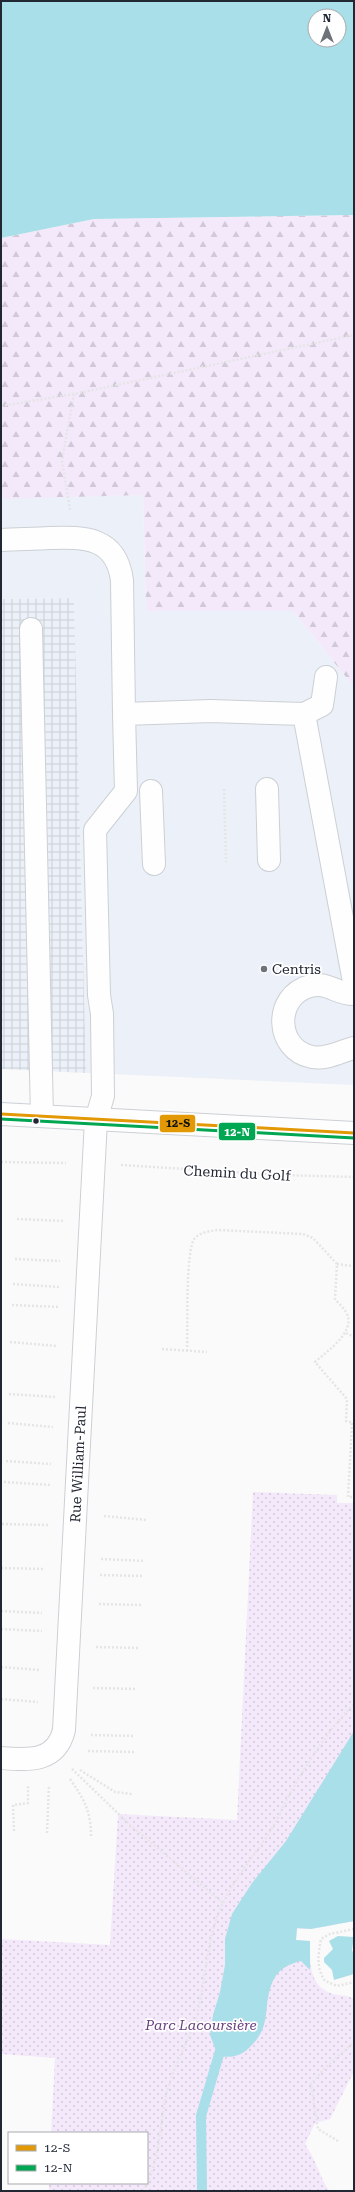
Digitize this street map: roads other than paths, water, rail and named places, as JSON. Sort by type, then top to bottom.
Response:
[{"type":"street","name":"Rue William-Paul","points":[[1,540],[86,538],[105,547],[114,556],[120,571],[126,791],[95,830],[99,995],[102,1014],[103,1096],[96,1120],[64,1730],[58,1747],[46,1755],[21,1759],[1,1758]]},
{"type":"street","points":[[31,629],[42,1116]]},
{"type":"street","points":[[124,714],[211,711],[304,714],[322,705],[326,677]]},
{"type":"street","points":[[304,714],[354,982]]},
{"type":"street","points":[[267,789],[269,860]]},
{"type":"street","points":[[151,791],[154,864]]},
{"type":"street","points":[[354,994],[344,993],[325,985],[305,988],[292,996],[286,1006],[282,1019],[287,1038],[295,1048],[307,1055],[313,1057],[326,1057],[354,1048]]},
{"type":"street","points":[[1,1114],[354,1132]]},
{"type":"water","points":[[1,1],[354,1],[354,215],[94,219],[1,238]]},
{"type":"water","points":[[354,1731],[354,1921],[311,1929],[297,1928],[296,1940],[310,1941],[310,1970],[301,1961],[287,1966],[280,1971],[272,1983],[269,1992],[266,2017],[261,2032],[256,2040],[249,2048],[238,2055],[230,2057],[218,2056],[210,2035],[213,2015],[220,1992],[225,1965],[225,1939],[232,1914],[252,1883],[286,1841]]},
{"type":"water","points":[[338,1936],[354,1937],[352,1950],[354,1956],[354,1974],[334,1980],[332,1970],[324,1962],[324,1958],[333,1949],[329,1941]]},
{"type":"waterway","points":[[202,2191],[201,2116],[222,2044]]},
{"type":"place","name":"Centris","points":[[264,969]]},
{"type":"park label","name":"Parc Lacoursière","points":[[201,2025]]}]
